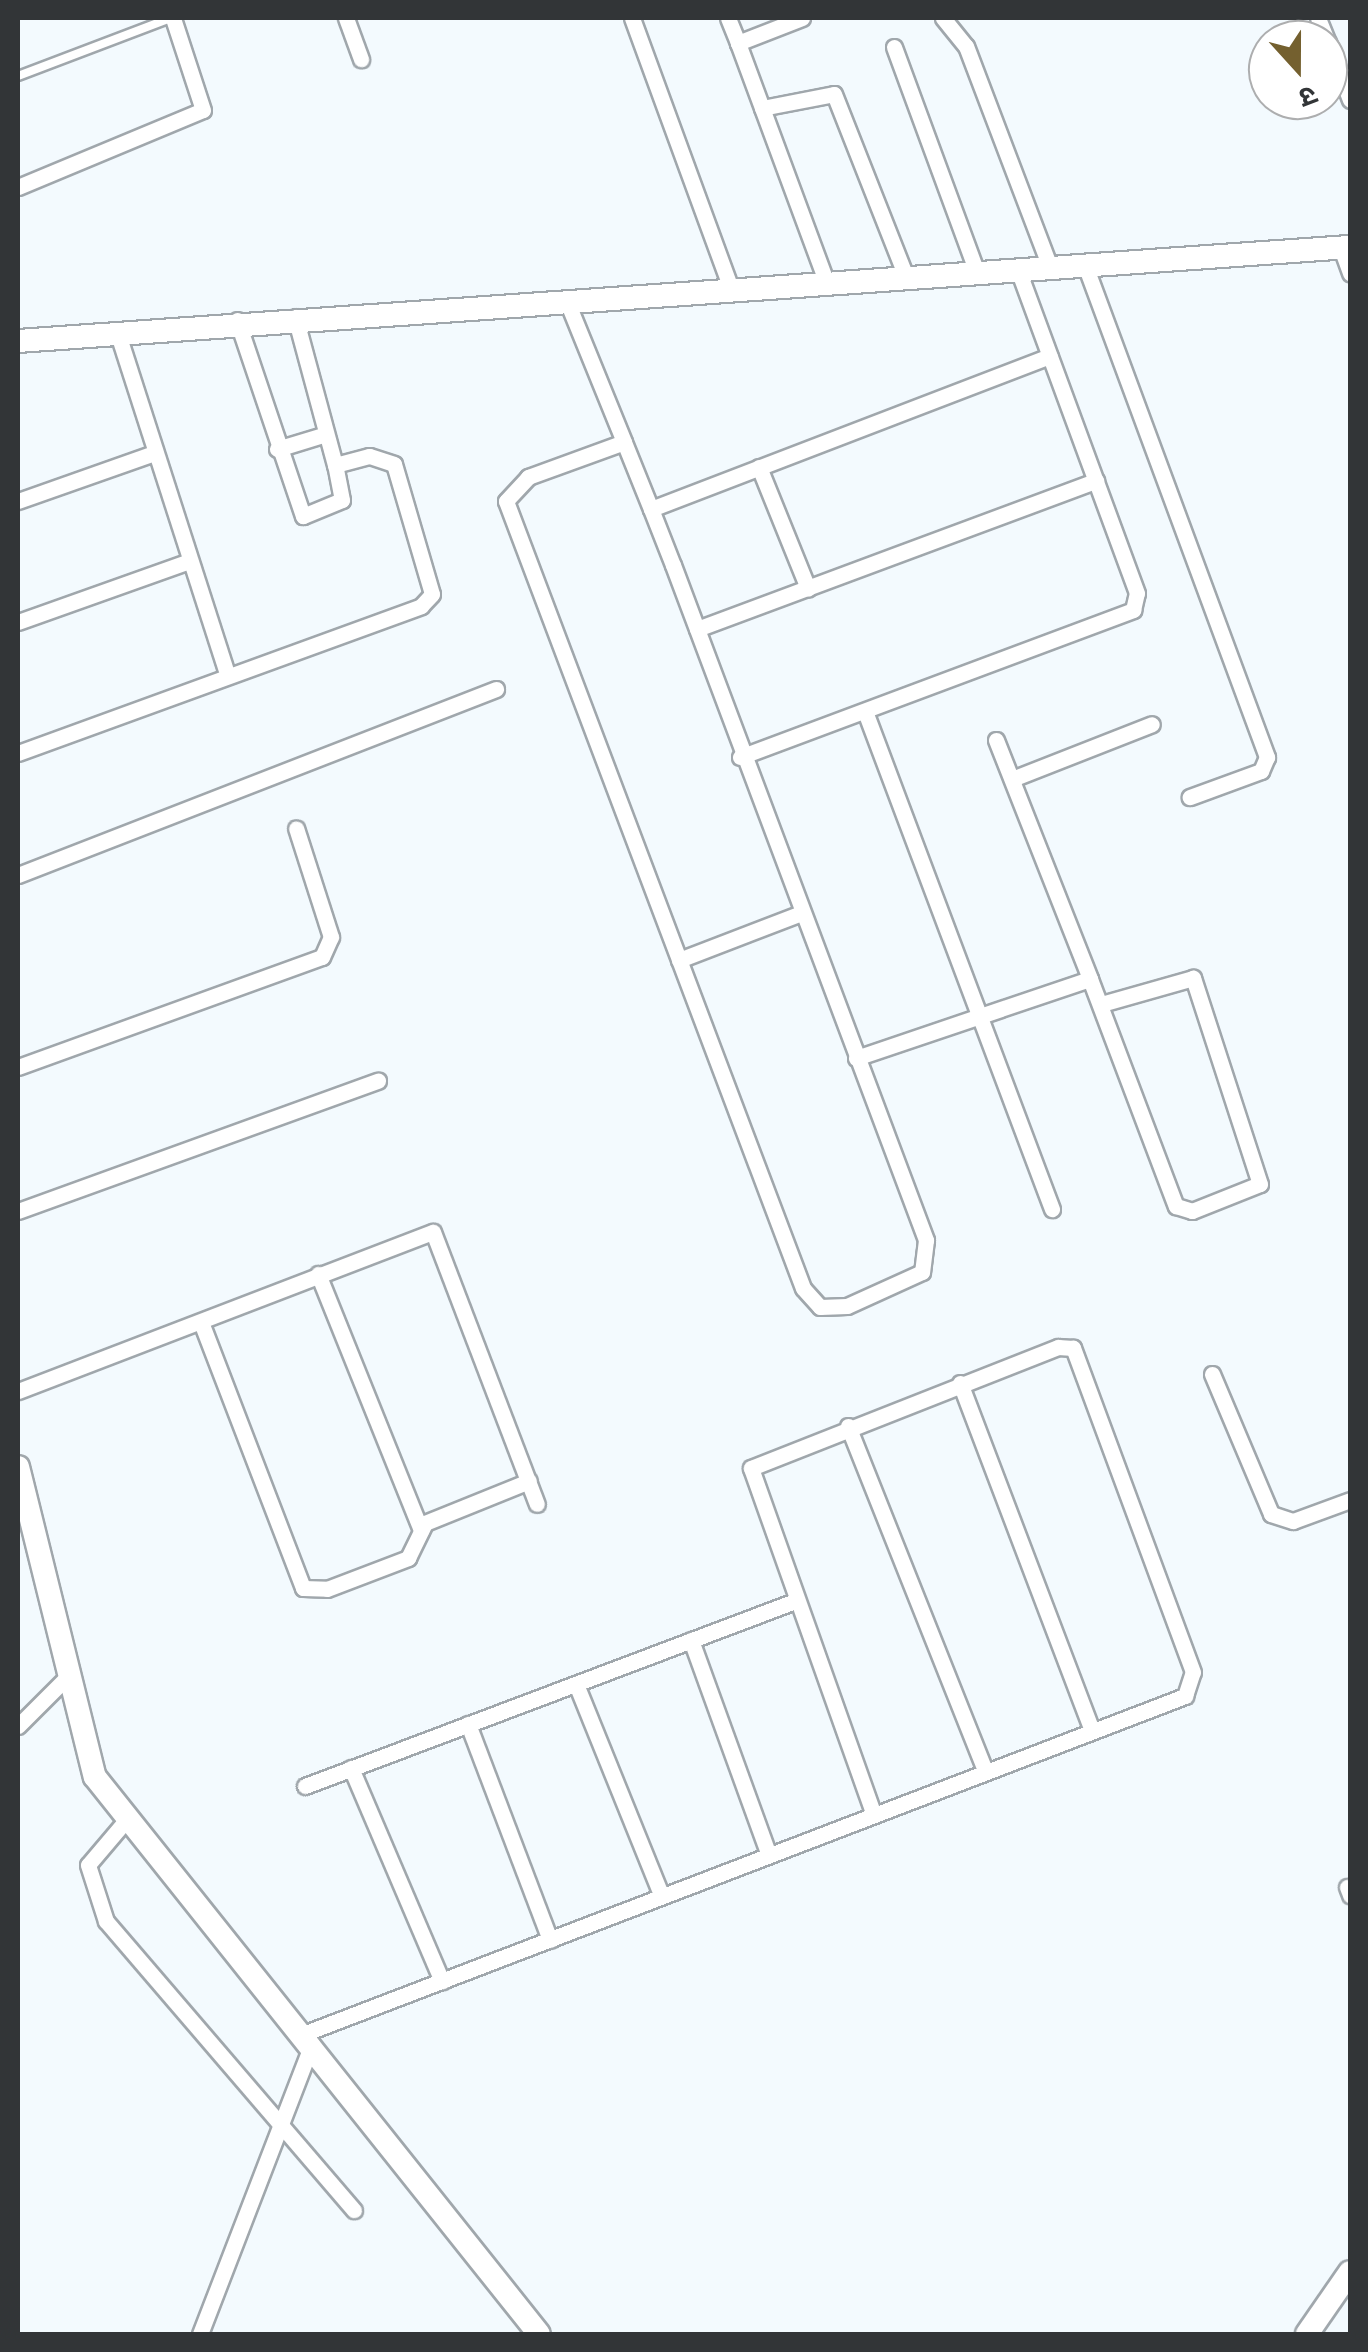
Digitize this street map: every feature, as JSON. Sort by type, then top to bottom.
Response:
[{"type":"street","points":[[18,186],[198,116],[205,95],[172,18]]},
{"type":"street","points":[[346,18],[361,58]]},
{"type":"street","points":[[632,18],[730,288]]},
{"type":"street","points":[[728,18],[826,283]]},
{"type":"street","points":[[738,43],[802,18]]},
{"type":"street","points":[[943,18],[966,46],[1050,267]]},
{"type":"street","points":[[894,48],[976,272]]},
{"type":"street","points":[[762,108],[834,94],[906,277]]},
{"type":"street","points":[[18,341],[237,320],[1346,248],[1350,274]]},
{"type":"street","points":[[1085,265],[1267,756],[1261,771],[1190,797]]},
{"type":"street","points":[[740,757],[866,714],[1134,610],[1137,593],[1018,268]]},
{"type":"street","points":[[566,299],[624,442],[651,509],[697,629],[740,757],[856,1058],[929,1262],[847,1306],[820,1308],[803,1288],[506,501],[528,477],[624,442]]},
{"type":"street","points":[[237,320],[277,449],[303,516],[342,500],[295,316]]},
{"type":"street","points":[[117,331],[228,676]]},
{"type":"street","points":[[651,509],[1050,356]]},
{"type":"street","points":[[277,449],[326,434]]},
{"type":"street","points":[[18,501],[154,453]]},
{"type":"street","points":[[18,752],[421,606],[432,594],[394,464],[369,456],[335,466]]},
{"type":"street","points":[[759,468],[808,588]]},
{"type":"street","points":[[697,629],[1096,482]]},
{"type":"street","points":[[18,622],[188,561]]},
{"type":"street","points":[[18,874],[496,689]]},
{"type":"street","points":[[866,714],[982,1013],[1052,1209]]},
{"type":"street","points":[[1012,780],[1152,724]]},
{"type":"street","points":[[996,740],[1176,1206],[1192,1211],[1260,1184],[1193,978],[1101,1004]]},
{"type":"street","points":[[18,1067],[322,956],[331,937],[296,828]]},
{"type":"street","points":[[679,960],[799,914]]},
{"type":"street","points":[[856,1058],[1090,979]]},
{"type":"street","points":[[18,1211],[378,1082]]},
{"type":"street","points":[[18,1391],[202,1322],[423,1230],[440,1238],[537,1504]]},
{"type":"street","points":[[318,1274],[421,1530]]},
{"type":"street","points":[[202,1322],[303,1588],[327,1589],[408,1558],[421,1530],[528,1480]]},
{"type":"street","points":[[307,2039],[661,1894],[1185,1696],[1194,1683],[1082,1360],[1058,1346],[848,1426],[751,1468],[873,1813]]},
{"type":"street","points":[[1212,1374],[1271,1514],[1293,1522],[1350,1500]]},
{"type":"street","points":[[960,1383],[1092,1731]]},
{"type":"street","points":[[848,1426],[985,1771]]},
{"type":"street","points":[[18,1466],[89,1765],[127,1819],[307,2039],[539,2334]]},
{"type":"street","points":[[305,1786],[795,1601]]},
{"type":"street","points":[[691,1640],[768,1853]]},
{"type":"street","points":[[18,1726],[68,1677]]},
{"type":"street","points":[[576,1684],[661,1894]]},
{"type":"street","points":[[468,1724],[550,1940]]},
{"type":"street","points":[[351,1768],[442,1981]]},
{"type":"street","points":[[127,1819],[88,1865],[106,1921],[354,2210]]},
{"type":"street","points":[[200,2334],[282,2123],[307,2039]]},
{"type":"street","points":[[1307,2334],[1350,2272]]},
{"type":"lane","points":[[18,76],[172,18]]}]
